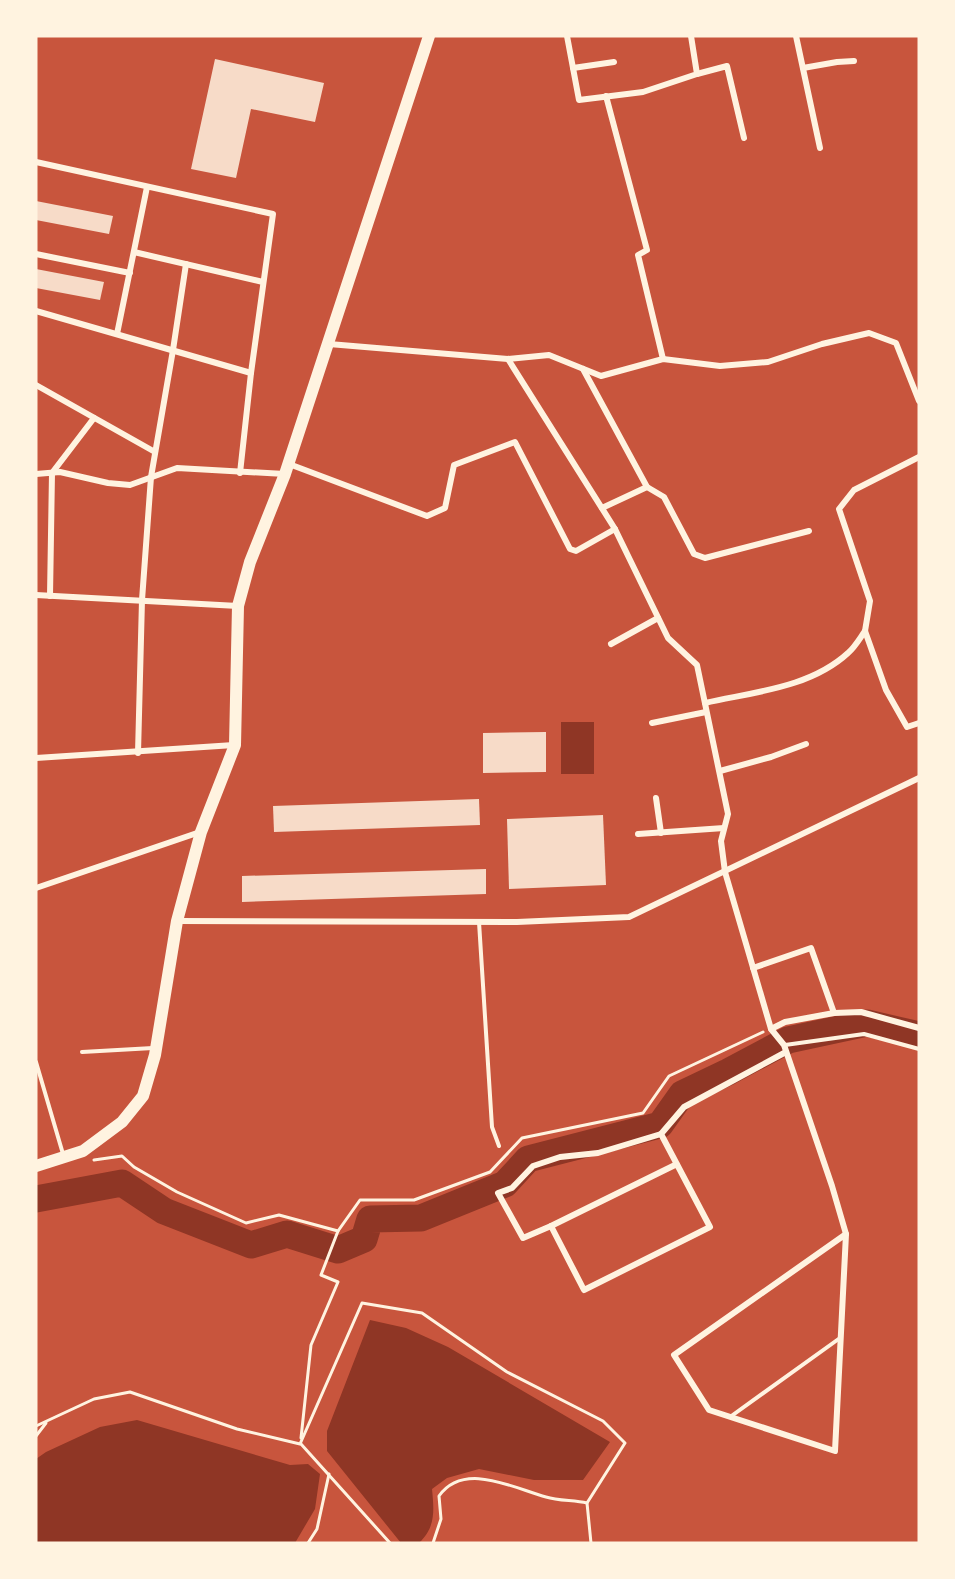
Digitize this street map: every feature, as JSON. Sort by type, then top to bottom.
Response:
[{"type":"main road","points":[[36,1166],[83,1151],[122,1122],[143,1096],[157,1048],[177,921],[201,832],[235,745],[238,606],[250,562],[287,469],[329,344],[429,36]]},
{"type":"street","points":[[567,36],[579,100],[643,92],[727,66],[744,138]]},
{"type":"street","points":[[691,36],[697,74]]},
{"type":"street","points":[[796,36],[820,148]]},
{"type":"street","points":[[802,68],[854,61]]},
{"type":"street","points":[[573,68],[614,62]]},
{"type":"street","points":[[606,96],[647,250],[638,255],[663,359]]},
{"type":"street","points":[[36,162],[273,214],[240,473]]},
{"type":"street","points":[[117,334],[147,187]]},
{"type":"street","points":[[134,252],[264,282]]},
{"type":"street","points":[[36,254],[130,273]]},
{"type":"street","points":[[138,753],[142,600],[151,477],[186,264]]},
{"type":"street","points":[[36,312],[251,373]]},
{"type":"street","points":[[329,344],[508,359],[549,356],[601,376],[663,359],[720,366],[768,362],[822,344],[869,333],[897,343],[919,401]]},
{"type":"street","points":[[508,359],[615,529],[668,638],[697,664],[728,814],[721,841],[725,872],[771,1029],[785,1049],[832,1185],[846,1234],[836,1451],[709,1410],[674,1355],[846,1234]]},
{"type":"street","points":[[582,369],[647,487],[664,497],[694,554],[705,558],[809,531]]},
{"type":"street","points":[[36,386],[155,452]]},
{"type":"street","points":[[50,596],[52,472],[94,418]]},
{"type":"street","points":[[36,474],[60,472],[108,483],[130,485],[177,468],[240,473],[287,469],[427,516],[445,508],[454,465],[515,442],[570,549],[576,550],[615,529]]},
{"type":"street","points":[[705,703],[802,682],[838,662],[850,651],[865,631],[870,601],[839,509],[854,490],[919,457]]},
{"type":"street","points":[[602,508],[647,487]]},
{"type":"street","points":[[36,596],[238,606]]},
{"type":"street","points":[[610,644],[658,618]]},
{"type":"street","points":[[865,631],[886,690],[907,727],[919,723]]},
{"type":"street","points":[[652,723],[706,712]]},
{"type":"street","points":[[720,771],[771,757],[806,744]]},
{"type":"street","points":[[36,758],[235,745]]},
{"type":"street","points":[[177,921],[517,922],[629,917],[919,778]]},
{"type":"street","points":[[656,798],[661,832]]},
{"type":"street","points":[[638,834],[724,828]]},
{"type":"street","points":[[36,888],[201,832]]},
{"type":"street","points":[[753,968],[811,948],[834,1013]]},
{"type":"street","points":[[771,1029],[785,1022],[834,1013],[861,1012],[919,1028]]},
{"type":"street","points":[[677,1164],[523,1238],[498,1193],[512,1188],[533,1166],[560,1157],[598,1153],[661,1134],[684,1107],[785,1049]]},
{"type":"street","points":[[551,1226],[584,1290],[710,1227],[661,1134]]},
{"type":"lane","points":[[479,922],[492,1127],[499,1146]]},
{"type":"lane","points":[[785,1049],[864,1034],[919,1049]]},
{"type":"lane","points":[[82,1052],[157,1048]]},
{"type":"lane","points":[[36,1062],[64,1157]]},
{"type":"lane","points":[[730,1417],[841,1337]]},
{"type":"path","points":[[300,1444],[311,1345],[338,1282],[321,1275],[338,1231],[360,1200],[414,1200],[490,1172],[522,1138],[643,1113],[669,1076],[771,1029]]},
{"type":"path","points":[[90,1161],[122,1156],[134,1167],[177,1192],[246,1222],[279,1215],[338,1231]]},
{"type":"path","points":[[300,1444],[362,1303],[422,1313],[507,1372],[603,1421],[625,1443],[587,1503],[591,1543]]},
{"type":"path","points":[[36,1426],[94,1399],[130,1392],[237,1429],[300,1444],[390,1543]]},
{"type":"path","points":[[36,1436],[47,1421]]},
{"type":"path","points":[[308,1543],[317,1529],[329,1474]]},
{"type":"path","points":[[433,1543],[441,1519],[439,1496],[446,1486],[456,1481],[473,1478],[507,1484],[548,1498],[587,1503]]},
{"type":"shaded area","points":[[561,722],[594,722],[594,774],[561,774]]},
{"type":"shaded area","points":[[370,1320],[406,1328],[448,1347],[610,1442],[583,1480],[534,1480],[479,1469],[447,1478],[432,1489],[433,1518],[425,1537],[419,1543],[401,1543],[327,1451],[327,1431]]},
{"type":"shaded area","points":[[137,1420],[290,1465],[308,1464],[320,1474],[315,1509],[295,1543],[36,1543],[36,1459],[100,1427]]},
{"type":"building","points":[[215,59],[324,83],[315,122],[251,109],[236,178],[191,169]]},
{"type":"building","points":[[36,201],[113,216],[109,234],[36,220]]},
{"type":"building","points":[[36,269],[104,282],[100,300],[36,288]]},
{"type":"building","points":[[546,732],[546,772],[483,773],[483,733]]},
{"type":"building","points":[[479,799],[480,825],[274,832],[273,806]]},
{"type":"building","points":[[603,815],[606,885],[509,889],[507,819]]},
{"type":"building","points":[[486,869],[486,894],[242,902],[242,876]]},
{"type":"waterway","points":[[36,1199],[122,1183],[164,1211],[251,1245],[287,1234],[338,1250],[364,1239],[370,1219],[421,1218],[505,1184],[528,1159],[660,1125],[682,1094],[788,1040],[867,1023],[919,1035]]}]
